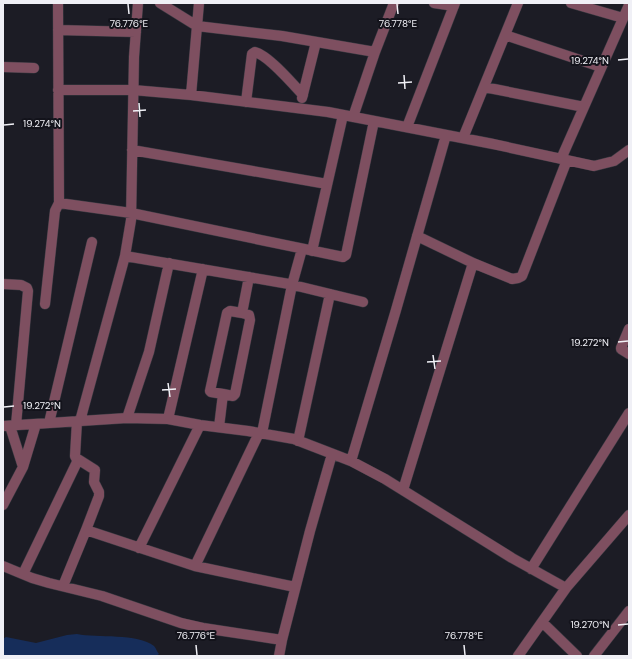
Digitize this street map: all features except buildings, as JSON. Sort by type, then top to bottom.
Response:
[{"type":"street","points":[[45,304],[55,211],[59,203],[58,3]]},
{"type":"street","points":[[62,586],[86,530],[99,494],[94,482],[95,470],[78,460],[75,454],[78,421],[125,256],[131,220],[134,57],[138,3]]},
{"type":"street","points":[[160,3],[197,26],[282,36],[375,52]]},
{"type":"street","points":[[191,95],[199,3]]},
{"type":"street","points":[[353,117],[375,52],[394,3]]},
{"type":"street","points":[[407,127],[454,5],[434,3]]},
{"type":"street","points":[[463,138],[518,3]]},
{"type":"street","points":[[574,4],[623,18]]},
{"type":"street","points":[[417,236],[473,263],[512,279],[522,276],[584,107],[629,5]]},
{"type":"street","points":[[58,30],[136,32]]},
{"type":"street","points":[[505,35],[602,67]]},
{"type":"street","points":[[300,108],[316,42]]},
{"type":"street","points":[[246,102],[252,54],[255,52],[265,56],[303,94]]},
{"type":"street","points":[[3,67],[34,68]]},
{"type":"street","points":[[484,87],[584,107]]},
{"type":"street","points":[[58,90],[134,90],[300,108],[463,138],[594,166],[614,161],[629,150]]},
{"type":"street","points":[[312,251],[343,115]]},
{"type":"street","points":[[59,203],[131,213],[343,257],[346,255],[374,121]]},
{"type":"street","points":[[351,461],[446,135]]},
{"type":"street","points":[[132,150],[327,184]]},
{"type":"street","points":[[49,423],[92,242]]},
{"type":"street","points":[[196,566],[260,433],[292,285],[302,249]]},
{"type":"street","points":[[125,256],[292,285],[363,302]]},
{"type":"street","points":[[127,418],[149,352],[169,263]]},
{"type":"street","points":[[403,490],[473,263]]},
{"type":"street","points":[[168,419],[204,269]]},
{"type":"street","points":[[242,313],[249,277]]},
{"type":"street","points":[[3,284],[21,285],[28,290],[10,426],[22,467]]},
{"type":"street","points":[[298,441],[330,294]]},
{"type":"street","points":[[230,311],[249,315],[250,318],[235,394],[233,396],[223,394],[210,391],[227,313],[230,311]]},
{"type":"street","points":[[629,329],[620,348],[629,354]]},
{"type":"street","points":[[219,427],[223,394]]},
{"type":"street","points":[[532,569],[629,413]]},
{"type":"street","points":[[10,426],[127,418],[168,419],[294,439],[351,461],[385,479],[512,558],[566,588]]},
{"type":"street","points":[[3,505],[22,467],[36,424]]},
{"type":"street","points":[[140,548],[200,425]]},
{"type":"street","points":[[279,656],[295,587],[332,454]]},
{"type":"street","points":[[23,574],[78,460]]},
{"type":"street","points":[[518,656],[566,588],[628,517]]},
{"type":"street","points":[[86,530],[196,566],[295,587]]},
{"type":"street","points":[[3,566],[32,578],[102,596],[181,623],[282,640]]},
{"type":"street","points":[[594,656],[629,612]]},
{"type":"street","points":[[542,622],[577,656]]},
{"type":"water","points":[[77,634],[138,639],[154,646],[159,654],[156,656],[3,656],[3,639],[6,637],[36,643]]}]
